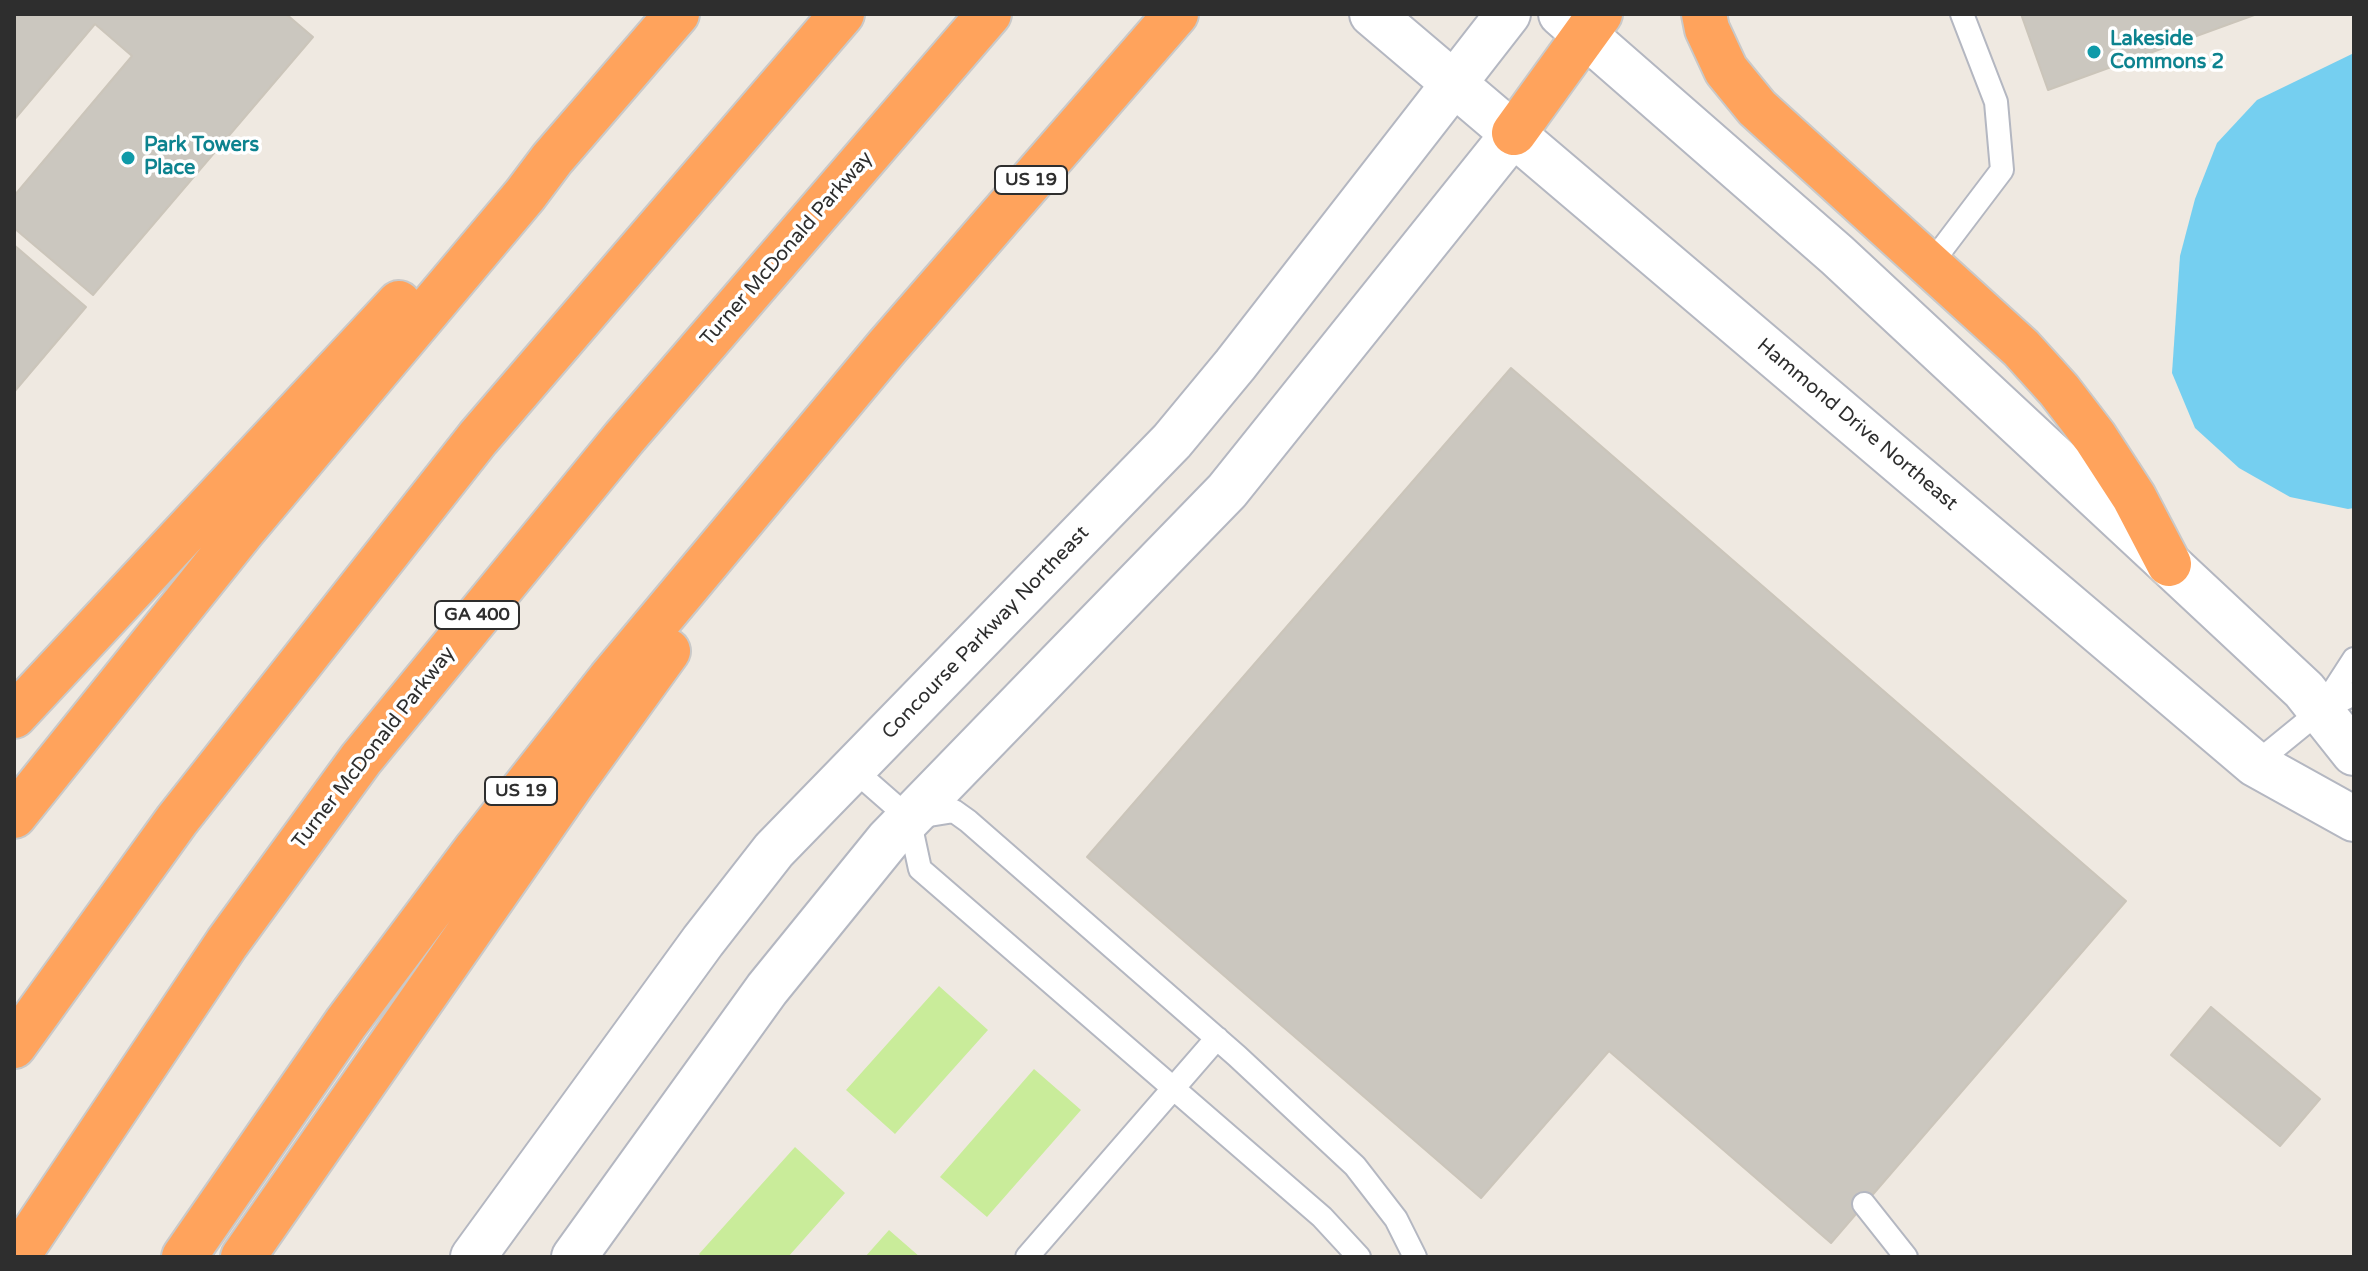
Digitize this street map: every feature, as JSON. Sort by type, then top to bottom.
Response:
[{"type":"highway","points":[[14,816],[245,528],[677,14]]},
{"type":"highway","points":[[14,1046],[177,820],[478,438],[842,14]]},
{"type":"highway","name":"Turner McDonald Parkway","points":[[17,1257],[227,943],[361,759],[624,438],[989,14]]},
{"type":"highway","name":"US 19","points":[[184,1257],[346,1023],[486,836],[610,679],[887,347],[1176,14]]},
{"type":"highway","points":[[1704,14],[1707,29],[1726,70],[1757,108],[2021,348],[2059,390],[2095,437],[2134,497],[2169,564]]},
{"type":"highway","points":[[1514,133],[1582,21]]},
{"type":"highway","points":[[14,716],[392,309],[552,159]]},
{"type":"highway","points":[[243,1257],[574,781],[887,347]]},
{"type":"street","name":"Hammond Drive Northeast","points":[[1372,14],[2255,764],[2354,819]]},
{"type":"street","name":"Concourse Parkway Northeast","points":[[473,1257],[703,941],[765,862],[1172,441],[1235,365],[1508,14]]},
{"type":"street","points":[[1582,21],[2304,690],[2337,702],[2354,753]]},
{"type":"street","points":[[574,1257],[767,989],[888,840],[1227,491],[1514,133]]},
{"type":"lane","points":[[1930,265],[2002,170],[1996,102],[1962,14]]},
{"type":"lane","points":[[2255,764],[2337,702],[2354,659]]},
{"type":"lane","points":[[853,769],[909,818],[920,869],[1322,1217],[1359,1257]]},
{"type":"lane","points":[[909,818],[954,811],[1217,1038],[1355,1166],[1396,1219],[1415,1257]]},
{"type":"lane","points":[[1027,1257],[1217,1038]]},
{"type":"lane","points":[[1864,1204],[1906,1257]]},
{"type":"green space","points":[[939,986],[988,1030],[895,1134],[846,1090]]},
{"type":"green space","points":[[1034,1069],[1081,1110],[987,1217],[940,1177]]},
{"type":"green space","points":[[795,1147],[845,1193],[788,1257],[702,1257],[699,1254]]},
{"type":"green space","points":[[889,1230],[920,1257],[865,1257]]},
{"type":"water","points":[[2354,53],[2354,508],[2348,509],[2290,497],[2239,468],[2195,428],[2172,373],[2180,256],[2195,199],[2217,143],[2257,100]]},
{"type":"building","name":"Park Towers Place","points":[[14,14],[286,14],[313,37],[93,295],[14,228],[14,196],[132,56],[95,24],[14,120]]},
{"type":"building","name":"Lakeside Commons 2","points":[[2021,14],[2257,14],[2048,90]]},
{"type":"building","points":[[14,245],[86,307],[14,392]]},
{"type":"building","points":[[1511,368],[2126,901],[1831,1243],[1609,1051],[1481,1198],[1087,857]]},
{"type":"building","points":[[2211,1007],[2320,1099],[2280,1146],[2171,1055]]},
{"type":"place","name":"Lakeside Commons 2","points":[[2094,52]]},
{"type":"place","name":"Park Towers Place","points":[[128,158]]}]
